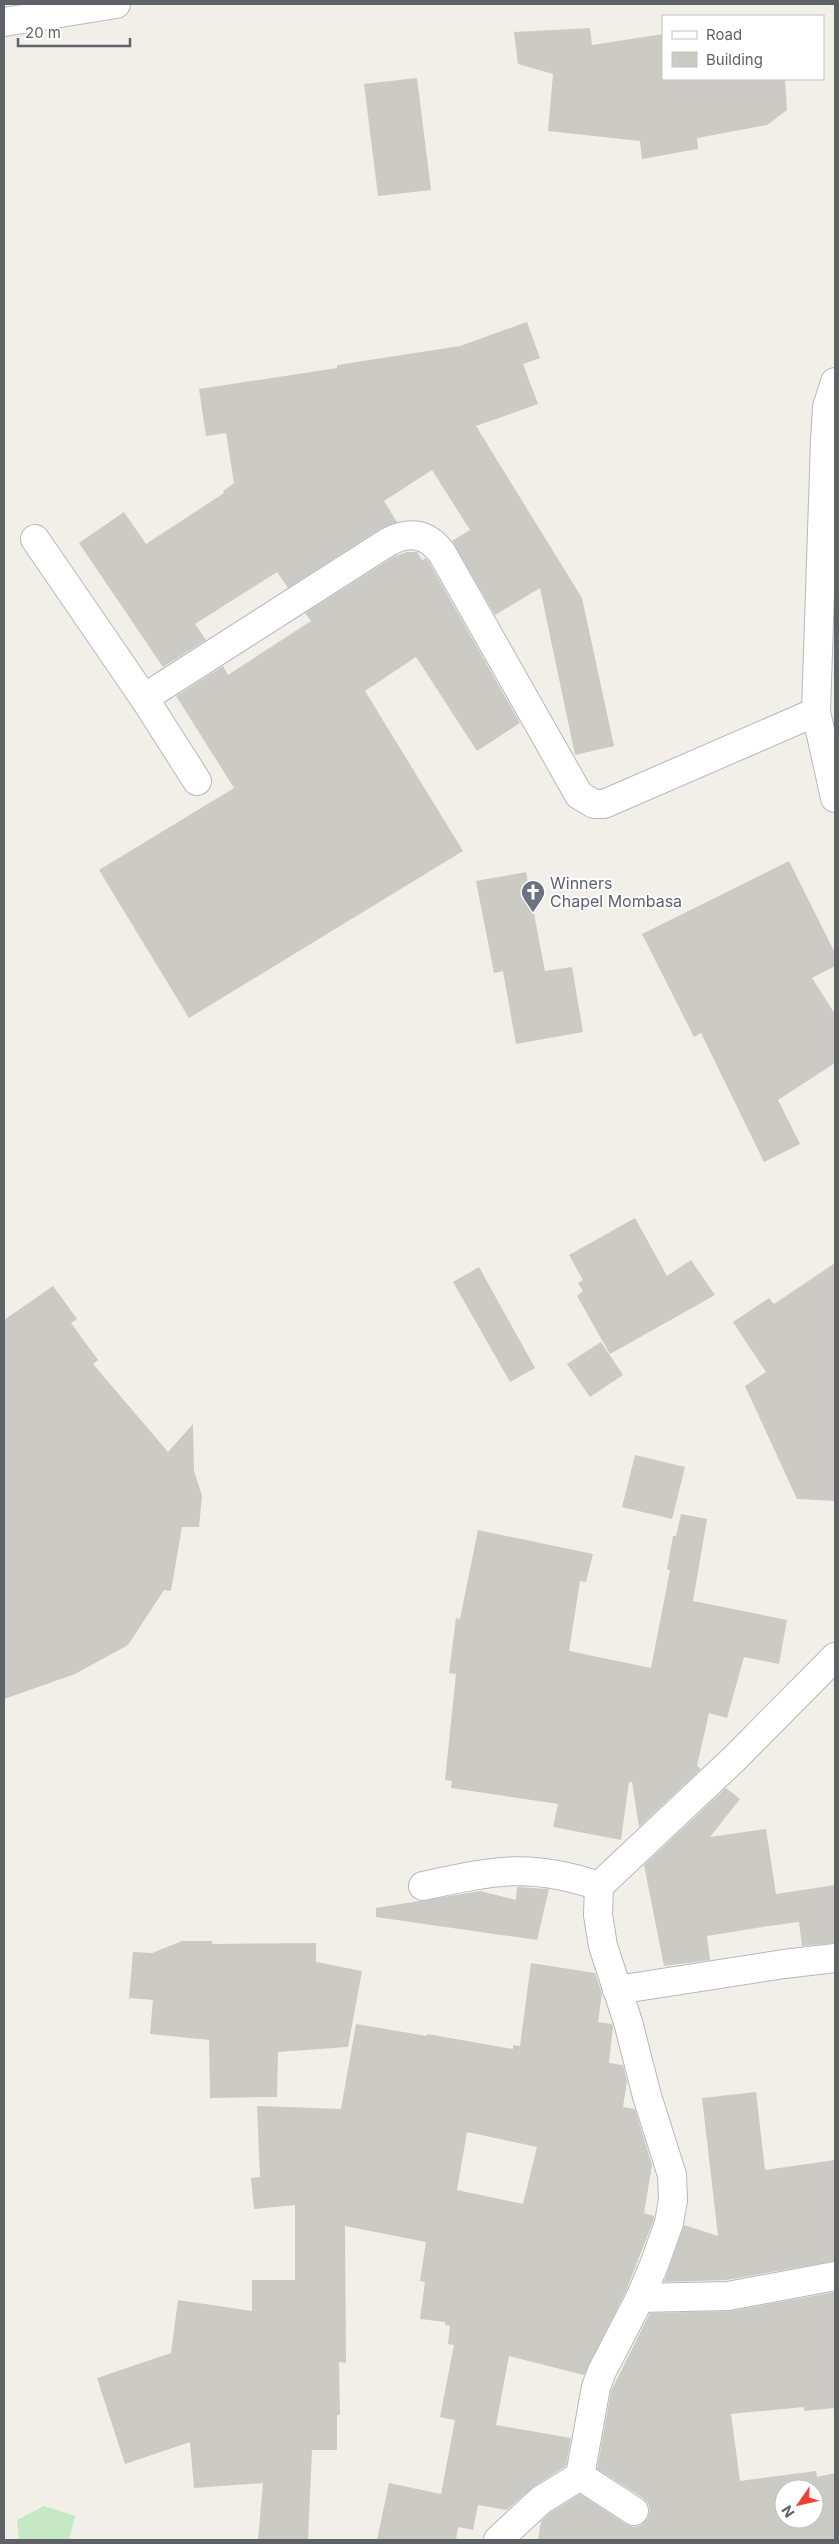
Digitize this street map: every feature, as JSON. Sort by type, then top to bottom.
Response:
[{"type":"street","points":[[4,22],[116,4]]},
{"type":"street","points":[[835,382],[827,407],[824,442],[816,712],[835,798]]},
{"type":"street","points":[[144,698],[388,542],[410,534],[422,535],[442,553],[579,795],[594,804],[604,804],[816,712]]},
{"type":"street","points":[[35,539],[144,698],[197,782]]},
{"type":"street","points":[[498,2540],[541,2500],[580,2476],[596,2388],[602,2371],[640,2298],[669,2223],[673,2200],[672,2175],[618,1990],[603,1946],[598,1916],[599,1886],[734,1759],[835,1657]]},
{"type":"street","points":[[423,1886],[504,1870],[542,1871],[571,1877],[599,1886]]},
{"type":"street","points":[[618,1990],[784,1964],[835,1958]]},
{"type":"street","points":[[640,2298],[728,2296],[835,2276]]},
{"type":"street","points":[[580,2476],[634,2511]]},
{"type":"green space","points":[[44,2506],[75,2516],[69,2540],[19,2540],[17,2520]]},
{"type":"building","points":[[590,28],[592,45],[662,34],[662,80],[785,80],[787,110],[767,125],[697,138],[698,149],[642,159],[640,141],[548,131],[553,74],[518,64],[514,32]]},
{"type":"building","points":[[417,78],[431,190],[378,196],[364,84]]},
{"type":"building","points":[[527,322],[540,358],[523,364],[538,404],[476,426],[582,598],[614,746],[575,755],[540,588],[495,615],[452,541],[470,530],[432,470],[384,501],[397,522],[380,529],[288,588],[277,572],[195,624],[206,640],[163,667],[79,543],[124,512],[146,544],[224,493],[223,491],[234,483],[226,433],[206,436],[199,389],[337,368],[337,365],[460,346]]},
{"type":"building","points":[[407,552],[417,552],[422,560],[426,558],[429,562],[520,723],[477,751],[416,657],[365,691],[463,851],[189,1018],[99,870],[234,788],[176,696],[223,666],[228,675],[311,621],[305,613],[395,556]]},
{"type":"building","points":[[789,861],[835,953],[835,966],[812,978],[835,1014],[835,1063],[778,1100],[800,1144],[764,1162],[701,1033],[694,1037],[642,934]]},
{"type":"building","points":[[526,872],[545,971],[572,967],[583,1032],[516,1044],[503,971],[494,973],[476,881]]},
{"type":"building","points":[[635,1218],[667,1276],[691,1260],[715,1295],[610,1354],[577,1296],[583,1291],[578,1283],[583,1280],[569,1255]]},
{"type":"building","points":[[835,1263],[835,1501],[797,1499],[745,1386],[766,1372],[733,1322],[769,1298],[774,1304]]},
{"type":"building","points":[[479,1267],[535,1368],[510,1382],[453,1282]]},
{"type":"building","points":[[53,1286],[77,1319],[71,1323],[98,1360],[93,1364],[168,1452],[193,1424],[194,1471],[202,1496],[199,1527],[182,1527],[171,1591],[164,1590],[128,1645],[75,1674],[4,1699],[4,1320]]},
{"type":"building","points":[[601,1342],[623,1375],[590,1397],[567,1364]]},
{"type":"building","points":[[635,1455],[685,1467],[672,1519],[622,1507]]},
{"type":"building","points":[[681,1514],[707,1519],[693,1601],[787,1620],[779,1664],[744,1657],[727,1718],[709,1713],[697,1766],[701,1769],[639,1827],[632,1782],[629,1782],[621,1840],[553,1827],[558,1804],[451,1788],[452,1781],[445,1780],[456,1674],[449,1673],[456,1618],[460,1619],[478,1530],[593,1554],[586,1582],[580,1581],[569,1651],[651,1668],[670,1570],[667,1569],[673,1536],[676,1536]]},
{"type":"building","points":[[726,1788],[740,1799],[710,1837],[766,1829],[776,1894],[835,1885],[835,1943],[802,1946],[799,1922],[768,1926],[707,1936],[710,1960],[664,1966],[644,1865]]},
{"type":"building","points":[[517,1887],[549,1889],[537,1940],[376,1917],[376,1908],[480,1891],[516,1900]]},
{"type":"building","points":[[182,1941],[212,1941],[212,1944],[316,1943],[316,1962],[362,1971],[348,2047],[278,2052],[277,2097],[210,2098],[209,2040],[150,2034],[153,2000],[129,1998],[133,1952],[152,1953]]},
{"type":"building","points":[[531,1963],[595,1973],[602,1993],[598,2022],[612,2024],[613,2027],[609,2063],[623,2065],[627,2081],[623,2107],[635,2109],[652,2165],[644,2213],[654,2216],[654,2219],[626,2291],[584,2375],[509,2356],[496,2425],[571,2438],[566,2466],[533,2487],[507,2510],[478,2505],[473,2530],[458,2527],[456,2540],[377,2540],[389,2483],[441,2494],[455,2420],[440,2417],[454,2345],[448,2344],[450,2326],[445,2325],[445,2322],[420,2319],[425,2282],[420,2281],[426,2242],[345,2226],[346,2363],[339,2362],[340,2415],[337,2415],[337,2450],[312,2450],[308,2540],[258,2540],[263,2483],[194,2488],[190,2442],[125,2464],[97,2378],[171,2353],[178,2300],[252,2311],[252,2280],[295,2280],[295,2205],[254,2209],[251,2178],[260,2177],[257,2106],[341,2109],[356,2024],[513,2049],[513,2045],[520,2046]],"holes":[[[467,2132],[537,2147],[523,2204],[457,2190]]]},
{"type":"building","points":[[756,2092],[765,2170],[835,2160],[835,2261],[726,2280],[664,2282],[684,2225],[718,2236],[702,2098]]},
{"type":"building","points":[[835,2292],[835,2408],[804,2411],[804,2407],[731,2414],[740,2481],[816,2471],[817,2477],[835,2473],[835,2540],[538,2540],[541,2521],[551,2512],[580,2494],[626,2524],[634,2527],[641,2525],[647,2519],[650,2511],[648,2503],[643,2498],[597,2469],[611,2391],[650,2313],[731,2311]]},
{"type":"place","name":"Winners Chapel Mombasa","points":[[533,913]]}]
